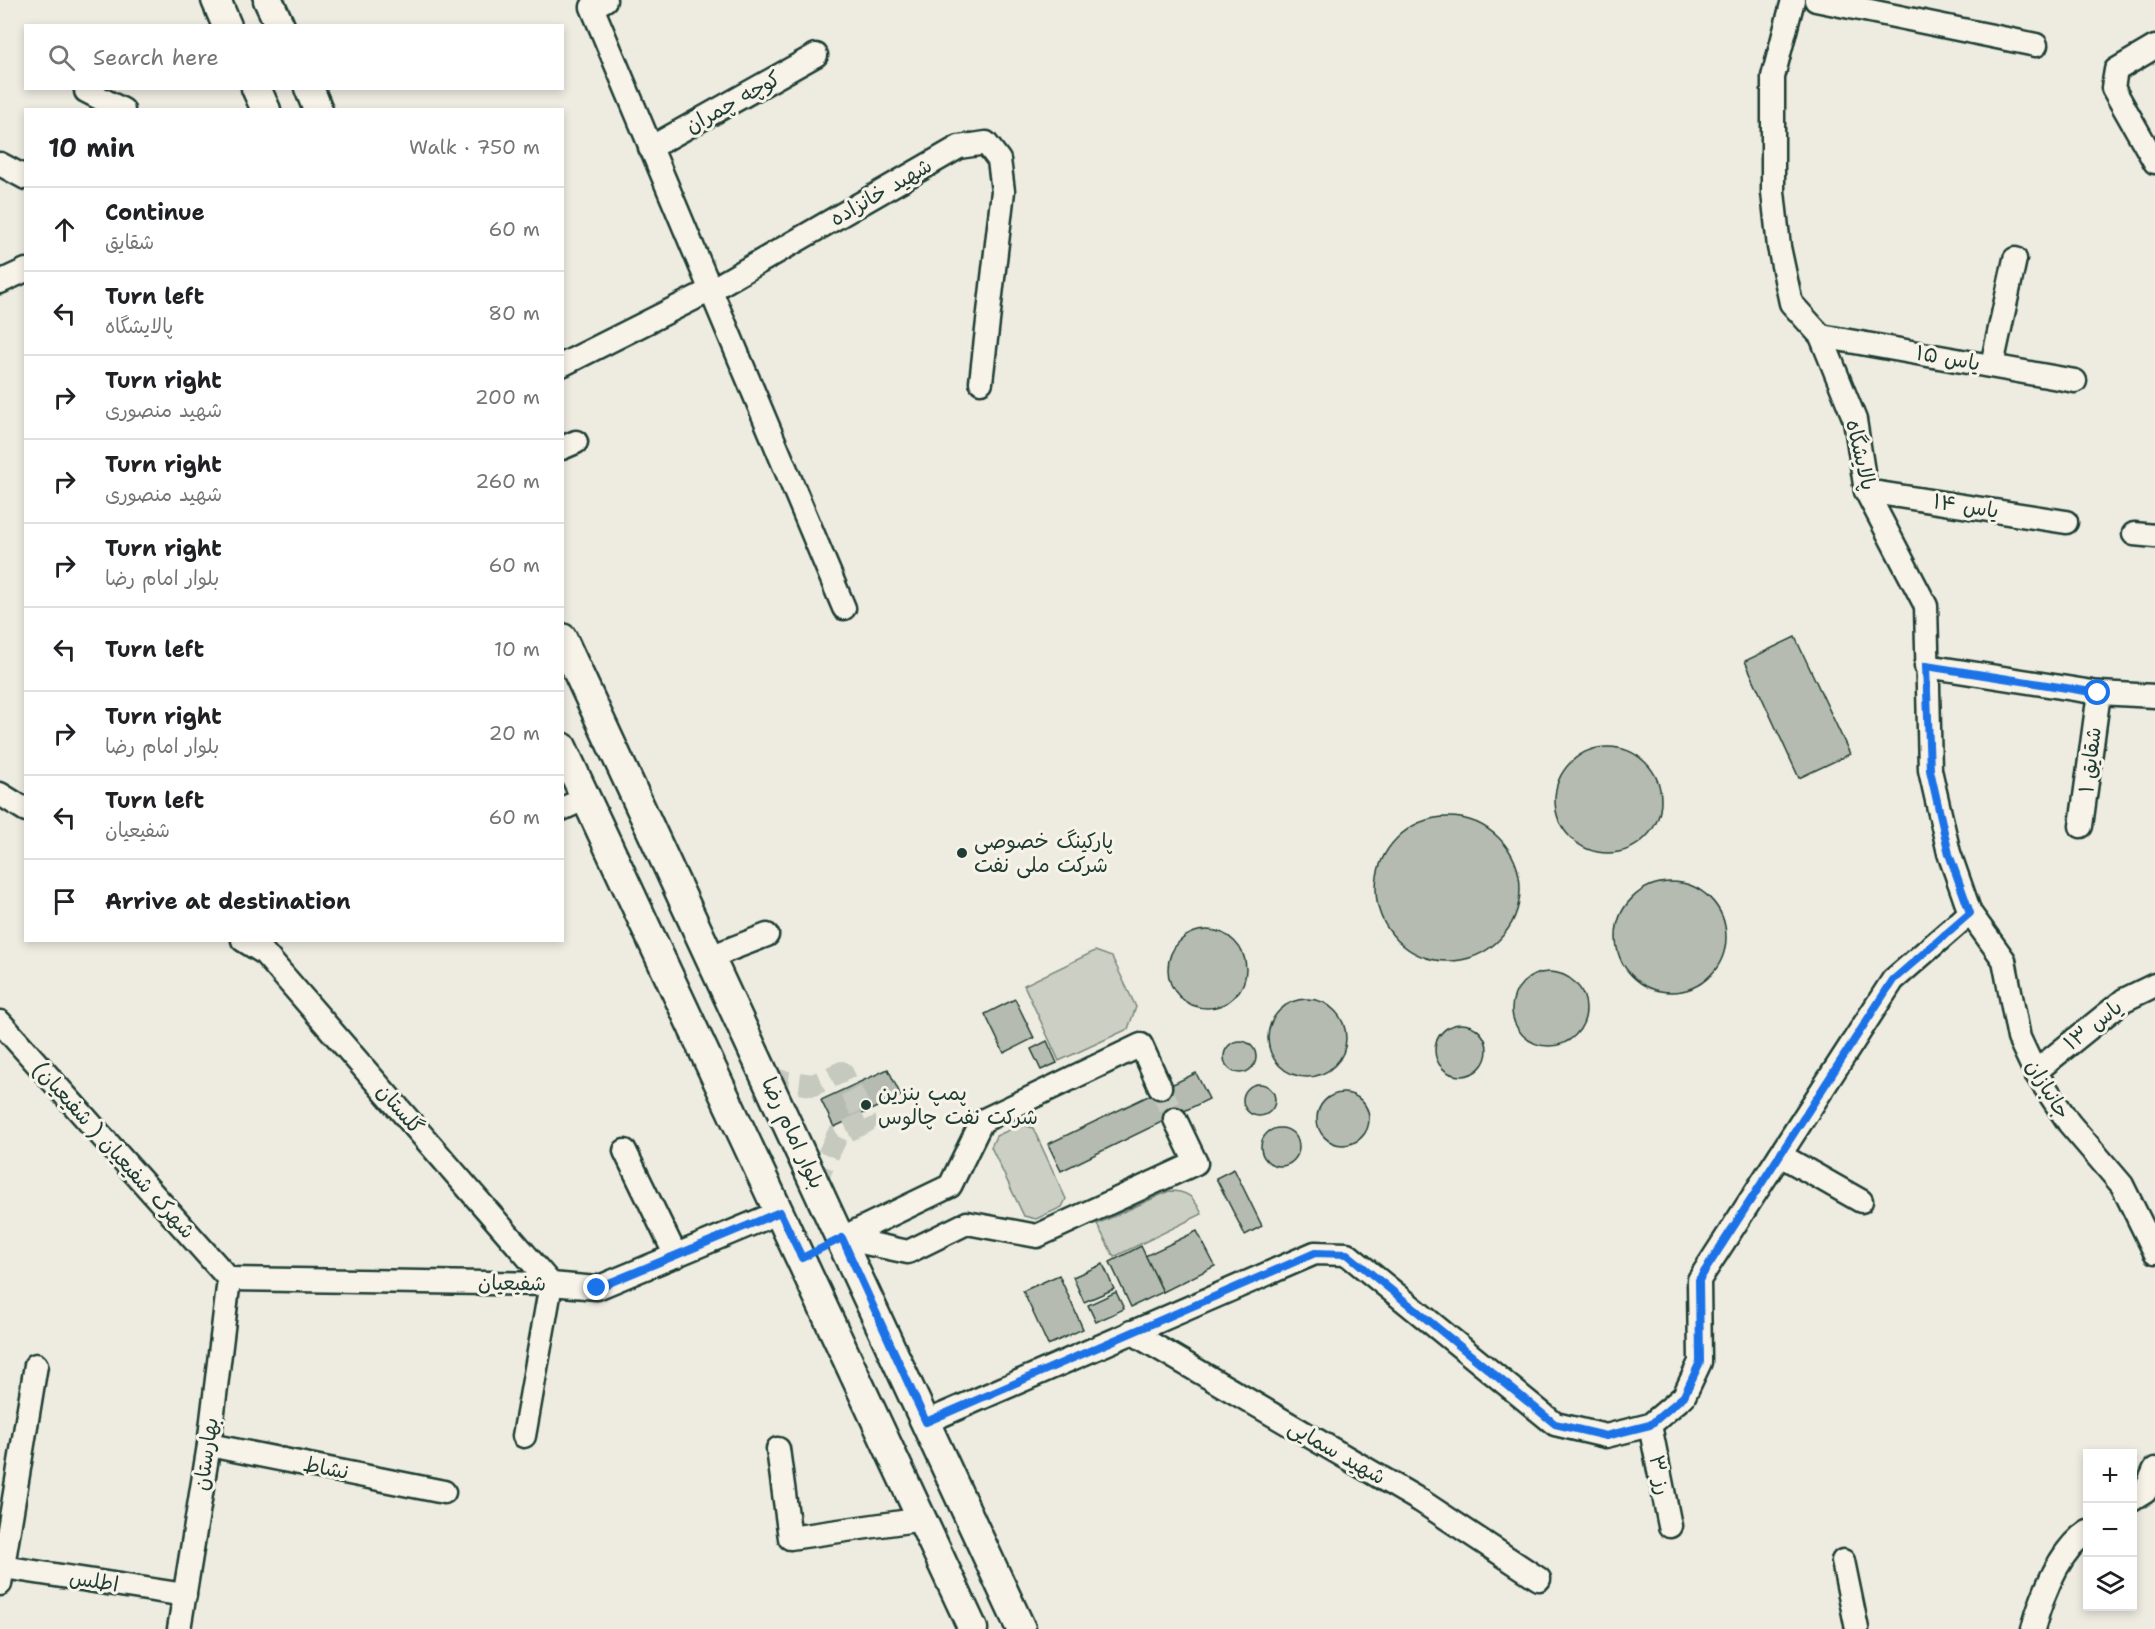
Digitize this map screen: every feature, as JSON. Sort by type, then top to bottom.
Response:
[{"type":"main road","points":[[216,0],[226,24]]},
{"type":"main road","points":[[257,90],[265,108]]},
{"type":"main road","points":[[310,90],[317,108]]},
{"type":"main road","name":"بلوار امام رضا","points":[[564,642],[842,1238],[1021,1629]]},
{"type":"main road","points":[[564,756],[574,803],[669,976],[973,1629]]},
{"type":"main road","points":[[669,976],[710,957]]},
{"type":"main road","points":[[802,1258],[842,1238]]},
{"type":"street","points":[[605,0],[592,8],[844,608]]},
{"type":"street","name":"پالایشگاه","points":[[1793,0],[1773,77],[1773,192],[1779,247],[1791,303],[1821,336],[1855,420],[1866,491],[1926,606],[1930,770],[1949,854],[1970,913]]},
{"type":"street","points":[[1816,0],[2036,45]]},
{"type":"street","points":[[2155,47],[2116,70],[2113,88],[2155,162]]},
{"type":"street","name":"کوچه چمران","points":[[650,148],[816,55]]},
{"type":"street","points":[[86,91],[119,108]]},
{"type":"street","name":"شهید خانزاده","points":[[564,364],[711,290],[959,147],[986,143],[999,159],[1003,191],[981,382]]},
{"type":"street","points":[[0,164],[24,177]]},
{"type":"street","points":[[1992,365],[2015,259]]},
{"type":"street","points":[[0,282],[24,271]]},
{"type":"street","name":"یاس ۱۵","points":[[1821,336],[2075,381]]},
{"type":"street","name":"یاس ۱۴","points":[[1866,491],[2066,522]]},
{"type":"street","points":[[1926,666],[2098,693],[2155,696]]},
{"type":"street","name":"شقایق ۱","points":[[2081,826],[2098,693]]},
{"type":"street","points":[[0,794],[24,809]]},
{"type":"street","points":[[926,1422],[1315,1253],[1347,1254],[1555,1424],[1606,1436],[1650,1425],[1684,1396],[1700,1362],[1699,1280],[1893,980],[1970,913]]},
{"type":"street","name":"جانبازان","points":[[1970,913],[2004,960],[2019,1038],[2036,1072],[2069,1123],[2122,1185],[2155,1252]]},
{"type":"street","points":[[710,957],[767,935]]},
{"type":"street","name":"گلستان","points":[[246,942],[264,953],[551,1284]]},
{"type":"street","name":"یاس ۱۳","points":[[2036,1072],[2124,1000],[2155,985]]},
{"type":"street","name":"شهرک شفیعیان ( شفیعیان)","points":[[0,1022],[229,1279]]},
{"type":"street","points":[[842,1238],[951,1186],[982,1121],[1024,1100],[1141,1045],[1160,1087]]},
{"type":"street","points":[[842,1238],[908,1252],[967,1223],[1037,1236],[1196,1163],[1175,1119]]},
{"type":"street","points":[[625,1151],[676,1256]]},
{"type":"street","points":[[1780,1155],[1860,1201]]},
{"type":"street","name":"شفیعیان","points":[[229,1279],[551,1284],[597,1288],[780,1212]]},
{"type":"street","name":"بهارستان","points":[[179,1629],[209,1445],[229,1279]]},
{"type":"street","points":[[524,1436],[551,1284]]},
{"type":"street","name":"شهید سمایی","points":[[1131,1332],[1421,1501],[1539,1579]]},
{"type":"street","points":[[1,1575],[36,1365]]},
{"type":"street","name":"رز ۳","points":[[1650,1425],[1670,1526]]},
{"type":"street","name":"نشاط","points":[[209,1445],[444,1492]]},
{"type":"street","points":[[778,1449],[790,1538],[923,1519]]},
{"type":"street","points":[[2137,1497],[2145,1492],[2155,1469]]},
{"type":"street","points":[[2033,1629],[2044,1590],[2077,1538],[2083,1534]]},
{"type":"street","points":[[1843,1561],[1857,1629]]},
{"type":"street","name":"اطلس","points":[[1,1575],[185,1595]]},
{"type":"shaded area","points":[[1095,951],[1112,957],[1136,1007],[1128,1029],[1059,1061],[1024,985]]},
{"type":"shaded area","points":[[1022,1124],[1033,1128],[1066,1199],[1062,1207],[1036,1219],[1024,1216],[991,1147],[996,1136]]},
{"type":"shaded area","points":[[1169,1191],[1181,1192],[1190,1196],[1202,1214],[1114,1257],[1097,1224]]},
{"type":"building","points":[[1795,637],[1850,754],[1799,778],[1745,661]]},
{"type":"building","points":[[1608,747],[1628,751],[1646,762],[1657,780],[1661,800],[1657,820],[1646,838],[1628,849],[1608,853],[1588,849],[1570,838],[1559,820],[1555,800],[1559,780],[1570,762],[1588,751]]},
{"type":"building","points":[[1448,817],[1475,823],[1488,829],[1499,838],[1508,849],[1514,862],[1520,889],[1514,916],[1508,929],[1499,940],[1488,949],[1475,955],[1448,961],[1421,955],[1408,949],[1397,940],[1388,929],[1382,916],[1376,889],[1382,862],[1388,849],[1397,838],[1408,829],[1421,823]]},
{"type":"building","points":[[1671,882],[1692,887],[1710,898],[1721,916],[1726,937],[1721,958],[1710,976],[1692,987],[1671,992],[1650,987],[1632,976],[1621,958],[1616,937],[1621,916],[1632,898],[1650,887]]},
{"type":"building","points":[[1207,930],[1222,933],[1239,947],[1246,969],[1243,984],[1229,1001],[1207,1008],[1192,1005],[1175,991],[1168,969],[1171,954],[1185,937]]},
{"type":"building","points":[[1542,972],[1556,972],[1570,978],[1580,988],[1586,1002],[1586,1016],[1580,1030],[1570,1040],[1556,1046],[1542,1046],[1528,1040],[1518,1030],[1512,1016],[1512,1002],[1518,988],[1528,978]]},
{"type":"building","points":[[1015,999],[1034,1038],[1004,1053],[985,1014]]},
{"type":"building","points":[[1307,999],[1322,1002],[1335,1010],[1343,1023],[1346,1038],[1343,1053],[1335,1066],[1322,1074],[1307,1077],[1292,1074],[1279,1066],[1271,1053],[1268,1038],[1271,1023],[1279,1010],[1292,1002]]},
{"type":"building","points":[[1461,1024],[1475,1028],[1483,1036],[1487,1050],[1483,1064],[1475,1072],[1461,1076],[1447,1072],[1439,1064],[1435,1050],[1439,1036],[1447,1028]]},
{"type":"building","points":[[1047,1041],[1057,1063],[1041,1070],[1031,1049]]},
{"type":"building","points":[[1240,1041],[1251,1046],[1256,1057],[1251,1068],[1240,1073],[1229,1068],[1224,1057],[1229,1046]]},
{"type":"building","points":[[888,1069],[901,1096],[834,1127],[821,1100]]},
{"type":"building","points":[[1196,1073],[1209,1099],[1061,1171],[1048,1144]]},
{"type":"building","points":[[1259,1084],[1270,1089],[1275,1100],[1270,1111],[1259,1116],[1248,1111],[1243,1100],[1248,1089]]},
{"type":"building","points":[[1343,1093],[1353,1095],[1361,1101],[1367,1109],[1369,1119],[1367,1129],[1361,1137],[1353,1143],[1343,1145],[1333,1143],[1325,1137],[1319,1129],[1317,1119],[1319,1109],[1325,1101],[1333,1095]]},
{"type":"building","points":[[1280,1128],[1293,1134],[1299,1147],[1293,1160],[1280,1166],[1267,1160],[1261,1147],[1267,1134]]},
{"type":"building","points":[[1234,1169],[1262,1226],[1245,1235],[1216,1178]]},
{"type":"building","points":[[1197,1231],[1215,1266],[1163,1292],[1145,1256]]},
{"type":"building","points":[[1141,1246],[1163,1292],[1131,1307],[1110,1262]]},
{"type":"building","points":[[1103,1264],[1114,1289],[1084,1302],[1073,1277]]},
{"type":"building","points":[[1059,1275],[1083,1329],[1048,1345],[1023,1291]]},
{"type":"building","points":[[1116,1292],[1124,1309],[1096,1322],[1088,1305]]},
{"type":"tunnel","points":[[767,1079],[813,1085],[842,1072],[866,1122],[837,1136],[816,1181]]},
{"type":"tunnel","points":[[1160,1087],[1175,1119]]},
{"type":"place","name":"پارکینگ خصوصی شرکت ملی نفت","points":[[962,853]]},
{"type":"place","name":"پمپ بنزین شرکت نفت چالوس","points":[[866,1105]]},
{"type":"route","points":[[597,1288],[780,1212],[802,1258],[842,1238],[926,1422],[1315,1253],[1347,1254],[1555,1424],[1606,1436],[1650,1425],[1684,1396],[1700,1362],[1699,1280],[1893,980],[1970,913],[1949,854],[1930,770],[1926,666],[2098,693]]}]
